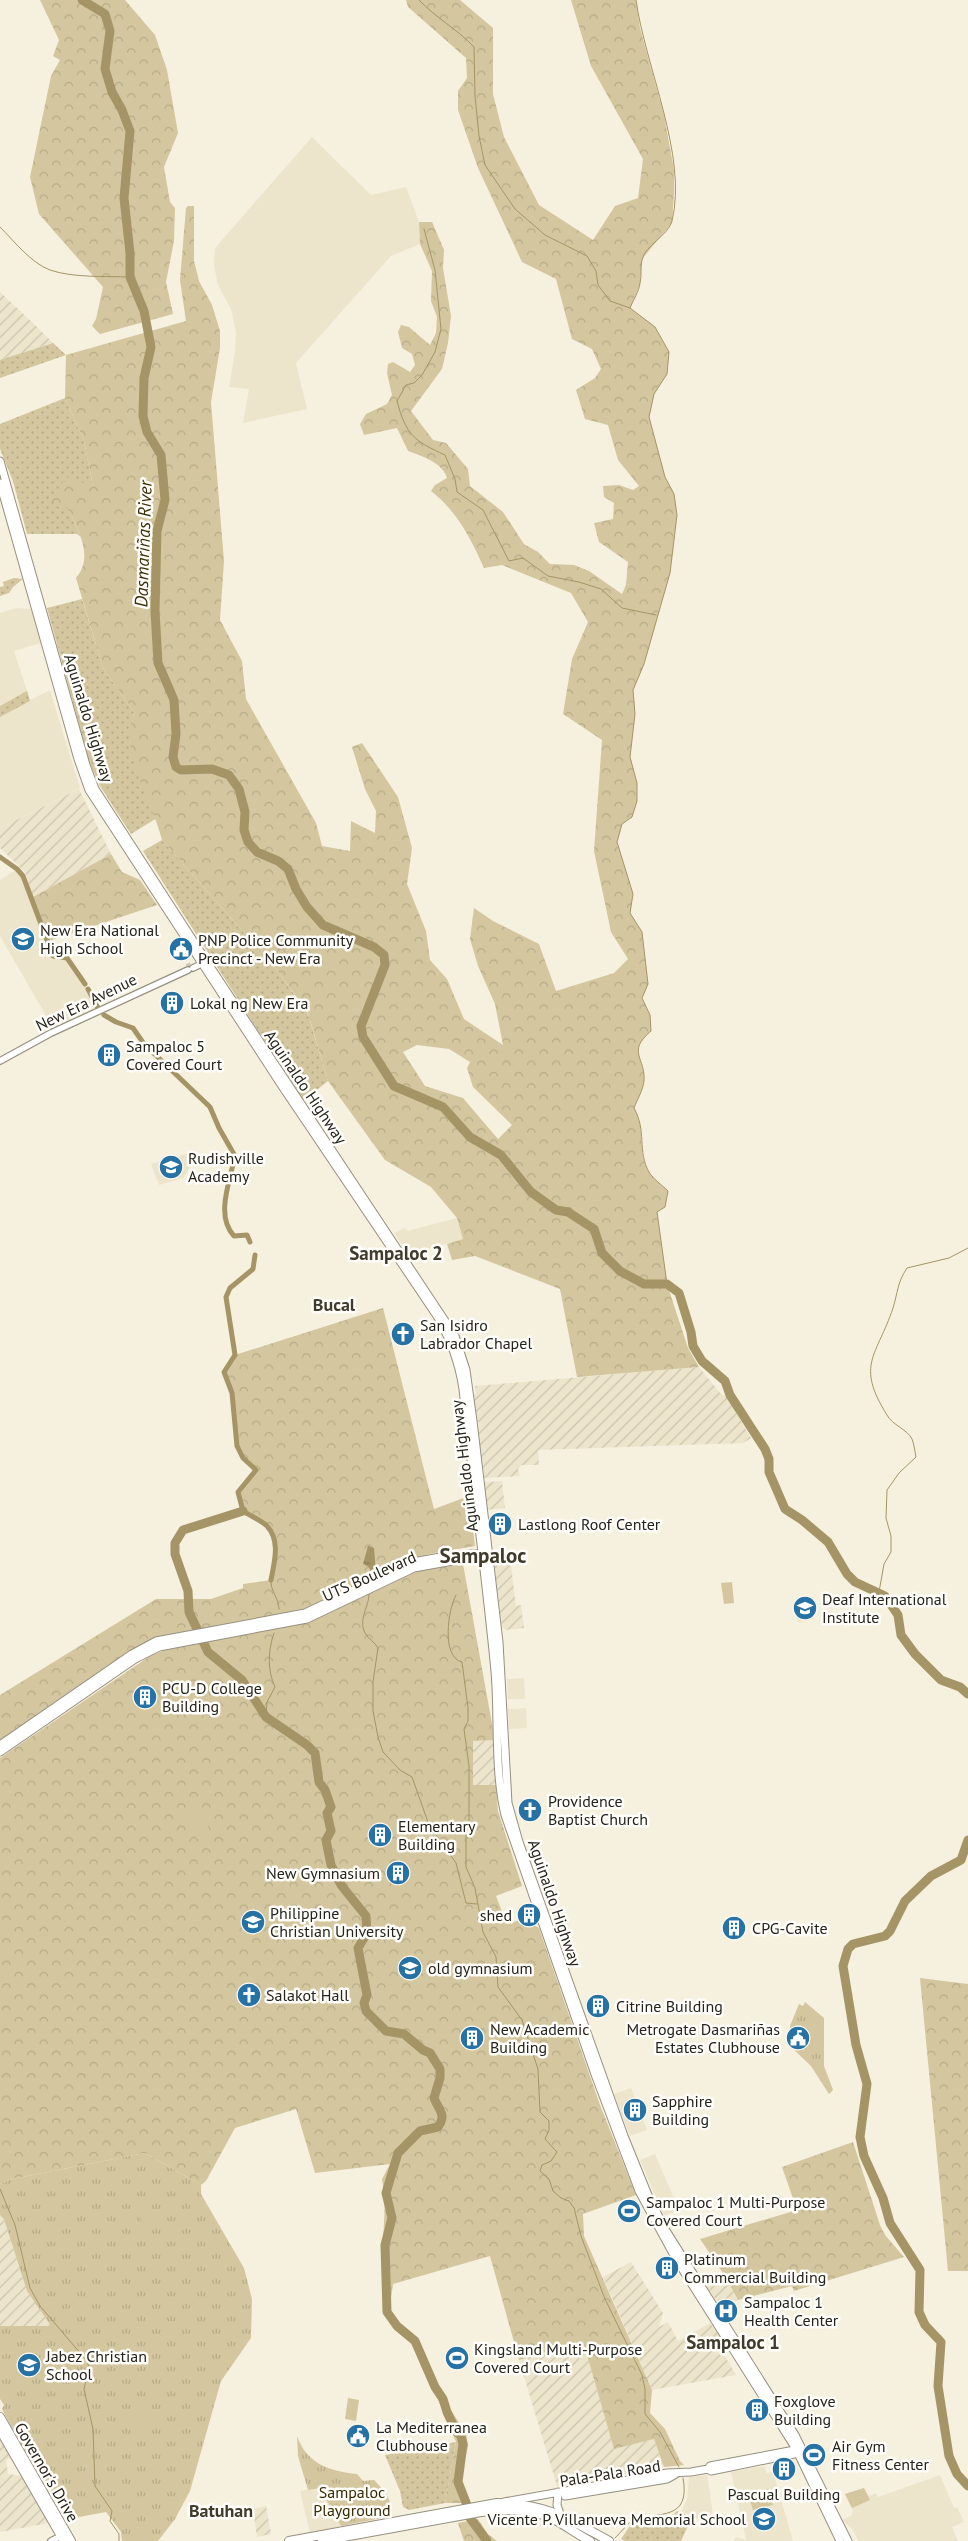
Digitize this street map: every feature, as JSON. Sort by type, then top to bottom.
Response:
[{"type":"highway","name":"Governor's Drive","points":[[0,2417],[65,2539]]},
{"type":"highway","name":"Governor's Drive","points":[[0,2430],[65,2539]]},
{"type":"highway","points":[[289,2541],[453,2514],[480,2509],[497,2503],[532,2505],[609,2541]]},
{"type":"highway","points":[[480,2509],[525,2511],[559,2518],[590,2541]]},
{"type":"highway","points":[[322,2541],[453,2514]]},
{"type":"main road","name":"Aguinaldo Highway","points":[[0,461],[72,728]]},
{"type":"main road","name":"Aguinaldo Highway","points":[[0,483],[72,728],[96,789],[200,962],[448,1337],[460,1373],[484,1554]]},
{"type":"main road","name":"Aguinaldo Highway","points":[[169,908],[455,1336],[466,1370],[495,1674],[501,1794],[505,1815],[596,2077],[639,2191],[799,2451],[836,2526],[840,2541]]},
{"type":"main road","name":"UTS Boulevard","points":[[0,1745],[144,1646],[156,1641],[307,1619],[414,1568],[484,1554]]},
{"type":"main road","name":"UTS Boulevard","points":[[0,1752],[147,1652],[192,1637]]},
{"type":"main road","name":"Pala-Pala Road","points":[[497,2503],[547,2494],[558,2495],[667,2479],[676,2474],[708,2469],[711,2471],[799,2451]]},
{"type":"main road","points":[[558,2495],[559,2518]]},
{"type":"main road","name":"Aguinaldo Highway","points":[[836,2526],[848,2541]]},
{"type":"street","name":"New Era Avenue","points":[[0,1061],[51,1033],[200,962]]},
{"type":"street","points":[[51,2541],[65,2539]]},
{"type":"shaded area","points":[[312,137],[371,195],[406,187],[419,222],[420,244],[391,256],[296,363],[307,409],[243,423],[249,389],[229,387],[235,352],[236,332],[231,309],[218,285],[214,266],[215,248]]},
{"type":"shaded area","points":[[0,292],[35,325],[53,343],[0,360]]},
{"type":"shaded area","points":[[15,608],[30,609],[41,643],[14,651],[30,700],[50,690],[80,788],[0,828],[0,613]]},
{"type":"shaded area","points":[[79,789],[111,854],[33,897],[25,872],[0,848],[0,828]]},
{"type":"shaded area","points":[[16,870],[21,877],[52,959],[66,959],[87,989],[96,1008],[53,1028],[0,936],[0,880]]},
{"type":"shaded area","name":"Rudishville Academy","points":[[196,1151],[197,1154],[184,1178],[159,1185],[151,1164]]},
{"type":"shaded area","points":[[457,1218],[463,1239],[409,1255],[394,1233],[405,1228],[407,1231]]},
{"type":"shaded area","points":[[699,1367],[721,1394],[726,1396],[751,1438],[743,1443],[538,1450],[539,1465],[521,1465],[518,1469],[520,1476],[483,1478],[478,1430],[479,1422],[477,1422],[474,1395],[476,1394],[475,1386]]},
{"type":"shaded area","points":[[502,1481],[505,1508],[487,1510],[484,1482]]},
{"type":"shaded area","points":[[510,1557],[516,1606],[521,1605],[524,1628],[506,1630],[502,1627],[493,1559]]},
{"type":"shaded area","name":"Deaf International Institute","points":[[806,1599],[816,1612],[805,1621],[798,1622],[797,1606]]},
{"type":"shaded area","points":[[524,1678],[525,1699],[508,1699],[507,1679]]},
{"type":"shaded area","points":[[526,1708],[527,1728],[509,1729],[508,1709]]},
{"type":"shaded area","points":[[495,1740],[496,1785],[473,1785],[473,1741]]},
{"type":"shaded area","points":[[631,2088],[647,2130],[630,2136],[614,2094]]},
{"type":"shaded area","points":[[655,2154],[679,2210],[664,2216],[640,2160]]},
{"type":"shaded area","points":[[0,2215],[4,2218],[27,2291],[52,2326],[0,2326]]},
{"type":"shaded area","points":[[631,2262],[663,2313],[659,2327],[668,2322],[678,2341],[710,2323],[722,2339],[717,2342],[736,2375],[652,2390],[603,2277]]},
{"type":"shaded area","points":[[725,2276],[738,2300],[720,2306],[706,2286]]},
{"type":"shaded area","points":[[583,2341],[614,2448],[654,2439],[664,2467],[557,2486],[519,2360]]},
{"type":"shaded area","points":[[0,2437],[11,2458],[6,2460],[8,2474],[22,2476],[49,2523],[0,2532]]},
{"type":"shaded area","name":"Vicente P. Villanueva Memorial School","points":[[765,2466],[766,2473],[773,2472],[793,2541],[734,2541],[736,2537],[746,2540],[731,2472]]},
{"type":"shaded area","points":[[707,2475],[713,2525],[681,2513],[687,2499],[689,2477]]},
{"type":"shaded area","points":[[940,2475],[954,2508],[957,2507],[964,2522],[952,2527],[958,2541],[858,2541],[853,2530],[842,2520],[851,2516],[853,2511],[845,2494],[864,2488],[869,2496],[876,2493],[878,2497]]},
{"type":"shaded area","points":[[320,2488],[341,2526],[310,2533],[300,2491]]},
{"type":"shaded area","points":[[266,2506],[271,2534],[257,2537],[253,2509]]},
{"type":"green space","points":[[40,0],[125,0],[155,35],[167,70],[178,133],[164,167],[170,202],[175,208],[174,241],[166,282],[173,314],[100,334],[92,326],[96,319],[103,287],[39,214],[30,177],[51,76],[60,60],[53,56],[59,40]]},
{"type":"green space","points":[[406,0],[460,0],[493,28],[493,94],[504,137],[539,205],[593,240],[615,206],[638,198],[643,159],[591,66],[571,0],[636,0],[640,28],[664,115],[674,170],[672,223],[642,259],[640,285],[630,308],[655,327],[669,352],[667,374],[654,394],[649,417],[665,477],[674,494],[677,515],[670,573],[644,664],[633,690],[635,714],[630,757],[637,783],[637,801],[632,817],[622,824],[617,842],[633,894],[630,913],[642,932],[648,984],[642,998],[650,1015],[651,1031],[644,1038],[638,1050],[644,1073],[644,1081],[634,1108],[640,1125],[645,1164],[653,1177],[668,1191],[665,1207],[657,1212],[667,1284],[688,1348],[699,1367],[577,1377],[560,1289],[475,1256],[452,1260],[447,1244],[463,1239],[457,1218],[431,1187],[385,1160],[328,1081],[308,1013],[277,970],[162,840],[138,777],[131,751],[130,733],[134,712],[103,668],[76,578],[84,561],[82,542],[67,507],[51,501],[66,477],[93,486],[84,441],[65,398],[66,355],[186,321],[180,280],[186,208],[194,206],[194,261],[199,281],[212,305],[220,331],[220,348],[211,402],[224,561],[220,620],[242,661],[246,699],[316,823],[322,846],[350,851],[351,821],[375,833],[376,811],[365,789],[352,747],[362,743],[398,797],[412,848],[407,884],[426,931],[430,960],[447,979],[464,1019],[503,1045],[495,1004],[478,966],[470,939],[474,908],[493,921],[539,944],[556,991],[614,973],[628,959],[611,932],[594,851],[602,740],[563,714],[572,659],[588,622],[571,593],[502,565],[484,568],[456,517],[431,491],[435,485],[447,478],[441,468],[437,464],[408,451],[397,428],[364,435],[360,424],[366,414],[387,404],[392,395],[387,373],[388,364],[393,362],[410,372],[415,365],[412,354],[402,348],[398,332],[401,325],[409,327],[430,345],[436,333],[437,317],[431,301],[432,271],[420,244],[419,222],[432,222],[444,250],[443,268],[451,316],[448,343],[442,369],[411,411],[433,440],[446,443],[468,469],[470,486],[503,512],[524,544],[538,552],[550,564],[574,565],[589,571],[622,594],[626,585],[628,562],[599,542],[594,523],[613,519],[614,503],[604,497],[603,486],[619,485],[633,490],[639,486],[618,460],[608,425],[585,419],[576,390],[595,378],[601,369],[592,349],[572,339],[556,279],[522,262],[478,168],[458,110],[458,91],[467,78],[466,58],[408,7]],"holes":[[[417,1045],[449,1049],[470,1062],[467,1068],[473,1087],[512,1125],[498,1139],[463,1098],[425,1086],[403,1052]]]},
{"type":"green space","points":[[53,343],[66,355],[0,378],[0,360]]},
{"type":"green space","points":[[65,398],[84,441],[93,486],[67,506],[81,537],[77,534],[27,534],[13,481],[0,449],[0,424]]},
{"type":"green space","points":[[14,578],[23,579],[9,593],[0,596],[0,587],[4,586],[3,582]]},
{"type":"green space","points":[[82,599],[103,668],[134,712],[130,739],[135,763],[157,818],[131,834],[100,786],[90,764],[47,608]]},
{"type":"green space","points":[[27,691],[30,701],[0,717],[0,706]]},
{"type":"green space","points":[[162,840],[277,970],[308,1014],[328,1081],[303,1101],[143,851]]},
{"type":"green space","points":[[111,854],[122,872],[140,880],[157,905],[49,941],[33,897]]},
{"type":"green space","points":[[383,1308],[434,1509],[469,1496],[475,1546],[429,1554],[401,1563],[309,1608],[155,1638],[130,1651],[0,1741],[0,1695],[156,1599],[211,1599],[243,1588],[243,1584],[271,1580],[276,1552],[274,1538],[267,1526],[243,1511],[238,1492],[256,1470],[243,1458],[237,1446],[232,1393],[224,1372],[235,1355]]},
{"type":"green space","name":"Philippine Christian University","points":[[463,1564],[495,1740],[473,1741],[473,1785],[496,1785],[498,1811],[522,1886],[496,1896],[507,1924],[523,1919],[539,1928],[600,2105],[636,2195],[583,2214],[584,2236],[652,2390],[650,2413],[665,2429],[680,2461],[684,2465],[664,2467],[654,2439],[614,2449],[583,2341],[519,2360],[490,2256],[393,2284],[389,2312],[416,2340],[448,2406],[466,2433],[468,2446],[461,2478],[470,2503],[445,2503],[456,2442],[414,2343],[385,2314],[383,2244],[385,2201],[382,2179],[390,2164],[315,2173],[296,2109],[235,2128],[206,2181],[201,2185],[145,2153],[12,2179],[0,2184],[0,1758],[150,1656],[165,1650],[312,1621],[418,1571]]},
{"type":"green space","points":[[732,1582],[734,1603],[724,1604],[721,1583]]},
{"type":"green space","points":[[200,1808],[209,1829],[191,1836],[183,1815]]},
{"type":"green space","points":[[920,1978],[968,1984],[968,2271],[948,2271]]},
{"type":"green space","points":[[805,2002],[824,2018],[824,2066],[833,2090],[829,2094],[811,2066],[791,2047],[790,2026],[799,2004],[803,2006]]},
{"type":"green space","points":[[811,2018],[824,2018],[824,2040],[811,2040]]},
{"type":"green space","points":[[853,2142],[880,2225],[885,2235],[904,2257],[794,2291],[792,2286],[738,2300],[725,2276],[700,2239],[797,2210],[782,2167]]},
{"type":"green space","points":[[145,2153],[201,2185],[201,2194],[244,2268],[252,2299],[251,2338],[221,2381],[190,2491],[175,2519],[158,2541],[122,2541],[121,2532],[106,2512],[68,2519],[37,2466],[33,2467],[2,2409],[4,2405],[0,2399],[0,2326],[51,2326],[27,2291],[4,2219],[0,2215],[0,2184],[12,2179]]},
{"type":"green space","points":[[149,2208],[153,2224],[143,2227],[139,2211]]},
{"type":"green space","points":[[348,2398],[359,2400],[356,2421],[345,2419]]},
{"type":"green space","points":[[137,2408],[147,2409],[144,2433],[134,2432]]},
{"type":"green space","name":"Sampaloc Playground","points":[[297,2436],[301,2446],[313,2460],[320,2464],[337,2471],[357,2474],[363,2481],[374,2480],[389,2499],[391,2513],[387,2517],[341,2526],[320,2488],[308,2490],[298,2456]]},
{"type":"green space","points":[[456,2442],[445,2503],[409,2510],[403,2507],[400,2491],[385,2455]]},
{"type":"green space","points":[[864,2488],[870,2500],[852,2508],[845,2494]]},
{"type":"green space","points":[[768,2489],[773,2505],[753,2510],[748,2494]]},
{"type":"green space","points":[[677,2511],[692,2517],[681,2541],[625,2541],[621,2539],[634,2520],[637,2522],[639,2519],[664,2518]]},
{"type":"green space","points":[[478,2519],[488,2534],[497,2541],[464,2541],[458,2523]]},
{"type":"water","points":[[368,1546],[374,1548],[376,1572],[372,1574],[369,1567],[363,1564]]},
{"type":"waterway","name":"Dasmariñas River","points":[[82,0],[105,14],[110,31],[105,69],[112,92],[122,110],[130,131],[124,198],[130,253],[130,277],[144,311],[151,347],[144,378],[143,416],[147,432],[161,455],[165,500],[157,531],[155,611],[158,663],[174,700],[176,734],[173,757],[176,767],[181,770],[212,769],[229,775],[239,789],[245,812],[244,830],[248,842],[257,852],[278,861],[288,869],[296,889],[307,907],[323,925],[374,947],[384,955],[385,965],[361,1026],[363,1037],[394,1086],[443,1107],[470,1137],[501,1155],[531,1192],[556,1210],[568,1212],[594,1229],[602,1253],[620,1271],[644,1284],[667,1284],[679,1293],[691,1332],[693,1346],[702,1361],[725,1381],[730,1395],[765,1449],[769,1459],[769,1472],[785,1509],[802,1520],[828,1542],[847,1574],[855,1582],[885,1596],[898,1615],[901,1635],[915,1654],[941,1680],[960,1687],[968,1694]]},
{"type":"waterway","points":[[419,0],[474,47],[475,96],[479,136],[485,165],[515,209],[545,235],[587,256],[596,271],[598,285],[610,301],[630,308]]},
{"type":"waterway","points":[[636,0],[670,140],[675,196],[670,226],[644,255],[641,263],[639,286],[630,308],[655,327],[669,352],[667,374],[654,394],[649,417],[665,477],[674,494],[677,515],[670,573],[644,664],[633,690],[635,714],[630,757],[637,783],[637,801],[632,817],[622,824],[617,842],[633,894],[630,913],[642,932],[648,984],[642,998],[650,1015],[651,1031],[644,1038],[638,1050],[644,1073],[644,1081],[634,1108],[640,1125],[645,1164],[653,1177],[668,1191],[665,1207],[657,1212],[667,1284]]},
{"type":"waterway","points":[[0,227],[30,257],[50,270],[79,275],[130,277]]},
{"type":"waterway","points":[[424,229],[435,270],[441,329],[435,352],[422,375],[414,383],[406,385],[397,401],[400,413],[408,429],[419,441],[445,455],[455,479],[457,492],[483,510],[509,561],[523,558],[548,576],[579,582],[601,589],[622,608],[656,615]]},
{"type":"waterway","points":[[0,857],[17,869],[23,876],[53,956],[67,958],[85,984]]},
{"type":"waterway","points":[[88,989],[98,1008]]},
{"type":"waterway","points":[[104,1015],[133,1028],[144,1044],[210,1107],[219,1128],[235,1156],[227,1187],[225,1219],[228,1228],[234,1236],[247,1235],[250,1242]]},
{"type":"waterway","points":[[879,1592],[884,1564],[891,1552],[891,1536],[886,1518],[887,1490],[899,1473],[916,1457],[912,1439],[907,1432],[889,1418],[877,1398],[872,1384],[872,1360],[893,1308],[899,1283],[907,1268],[949,1258],[968,1248]]},
{"type":"waterway","points":[[255,1255],[253,1269],[230,1288],[226,1297],[235,1355],[224,1372],[232,1393],[237,1446],[243,1458],[256,1470],[238,1492],[243,1511],[267,1526],[274,1538],[275,1559],[271,1580]]},
{"type":"waterway","points":[[243,1511],[183,1530],[175,1543],[175,1554],[188,1591],[189,1612],[208,1652],[242,1680],[266,1717],[307,1745],[315,1753],[319,1782],[325,1790],[331,1807],[327,1813],[331,1831],[326,1840],[331,1865],[341,1885],[366,1916],[367,1933],[358,1948],[367,1995],[364,2003],[366,2011],[386,2031],[404,2034],[423,2050],[430,2053],[440,2069],[440,2078],[434,2098],[441,2112],[441,2123],[438,2127],[420,2131],[398,2153],[386,2193],[392,2218],[385,2245],[387,2312],[397,2326],[415,2341],[456,2431],[461,2436],[463,2444],[458,2482],[467,2505]]},
{"type":"waterway","points":[[271,1580],[279,1609]]},
{"type":"waterway","points":[[369,1594],[363,1618],[363,1628],[378,1648],[373,1682],[373,1711],[383,1752],[400,1770],[412,1777],[429,1825],[456,1863],[466,1903],[477,1904]]},
{"type":"waterway","points":[[456,1595],[451,1611],[448,1632],[451,1651],[455,1658],[462,1662],[468,1708],[468,1721],[464,1729],[469,1766],[469,1820],[466,1833],[466,1867],[475,1888],[483,1932],[496,1957],[498,1987],[522,2020],[538,2069],[540,2112],[549,2121],[549,2130],[545,2139],[557,2152],[551,2161],[542,2165],[540,2171],[549,2179],[553,2191],[561,2198],[569,2201],[574,2208],[581,2236],[605,2299],[642,2375],[645,2389],[645,2414],[660,2432],[679,2467]]},
{"type":"waterway","points":[[266,1717],[267,1702],[275,1687],[269,1660],[270,1646],[274,1633]]},
{"type":"waterway","name":"Dasmariñas River","points":[[968,1840],[961,1860],[931,1876],[905,1901],[890,1931],[885,1936],[853,1944],[848,1949],[843,1966],[856,2045],[867,2084],[860,2137],[864,2156],[883,2198],[890,2223],[920,2270],[919,2312],[925,2325],[941,2342],[938,2386],[949,2456],[957,2474],[968,2486]]},
{"type":"waterway","points":[[0,2189],[15,2225],[30,2288],[40,2306],[87,2361],[89,2368],[84,2389],[93,2429],[95,2486],[112,2511],[110,2521],[119,2534],[119,2541]]},
{"type":"waterway","points":[[615,2538],[633,2519],[671,2512],[678,2508],[682,2502],[684,2492],[683,2478]]},
{"type":"waterway","points":[[470,2518],[487,2541]]},
{"type":"tunnel","points":[[187,967],[191,965]]},
{"type":"place","name":"New Era National High School","points":[[23,939]]},
{"type":"place","name":"PNP Police Community Precinct - New Era","points":[[181,949]]},
{"type":"place","name":"Lokal ng New Era","points":[[172,1003]]},
{"type":"place","name":"Sampaloc 5 Covered Court","points":[[109,1055]]},
{"type":"place","name":"Rudishville Academy","points":[[171,1167]]},
{"type":"place","name":"San Isidro Labrador Chapel","points":[[403,1334]]},
{"type":"place","name":"Lastlong Roof Center","points":[[500,1524]]},
{"type":"place","name":"Deaf International Institute","points":[[805,1608]]},
{"type":"place","name":"PCU-D College Building","points":[[145,1697]]},
{"type":"place","name":"Providence Baptist Church","points":[[530,1810]]},
{"type":"place","name":"Elementary Building","points":[[380,1835]]},
{"type":"place","name":"New Gymnasium","points":[[398,1873]]},
{"type":"place","name":"shed","points":[[529,1915]]},
{"type":"place","name":"Philippine Christian University","points":[[253,1922]]},
{"type":"place","name":"CPG-Cavite","points":[[734,1928]]},
{"type":"place","name":"old gymnasium","points":[[410,1968]]},
{"type":"place","name":"Salakot Hall","points":[[249,1995]]},
{"type":"place","name":"Citrine Building","points":[[598,2006]]},
{"type":"place","name":"New Academic Building","points":[[472,2038]]},
{"type":"place","name":"Metrogate Dasmariñas Estates Clubhouse","points":[[798,2038]]},
{"type":"place","name":"Sapphire Building","points":[[635,2110]]},
{"type":"place","name":"Sampaloc 1 Multi-Purpose Covered Court","points":[[629,2211]]},
{"type":"place","name":"Platinum Commercial Building","points":[[667,2268]]},
{"type":"place","name":"Sampaloc 1 Health Center","points":[[726,2311]]},
{"type":"place","name":"Kingsland Multi-Purpose Covered Court","points":[[457,2358]]},
{"type":"place","name":"Jabez Christian School","points":[[29,2365]]},
{"type":"place","name":"Foxglove Building","points":[[757,2410]]},
{"type":"place","name":"La Mediterranea Clubhouse","points":[[358,2436]]},
{"type":"place","name":"Air Gym Fitness Center","points":[[814,2455]]},
{"type":"place","name":"Pascual Building","points":[[784,2469]]},
{"type":"place","name":"Vicente P. Villanueva Memorial School","points":[[764,2519]]},
{"type":"district","name":"Sampaloc 2","points":[[396,1253]]},
{"type":"district","name":"Bucal","points":[[334,1304]]},
{"type":"district","name":"Sampaloc","points":[[483,1555]]},
{"type":"district","name":"Sampaloc 1","points":[[733,2342]]},
{"type":"district","name":"Batuhan","points":[[221,2510]]}]
